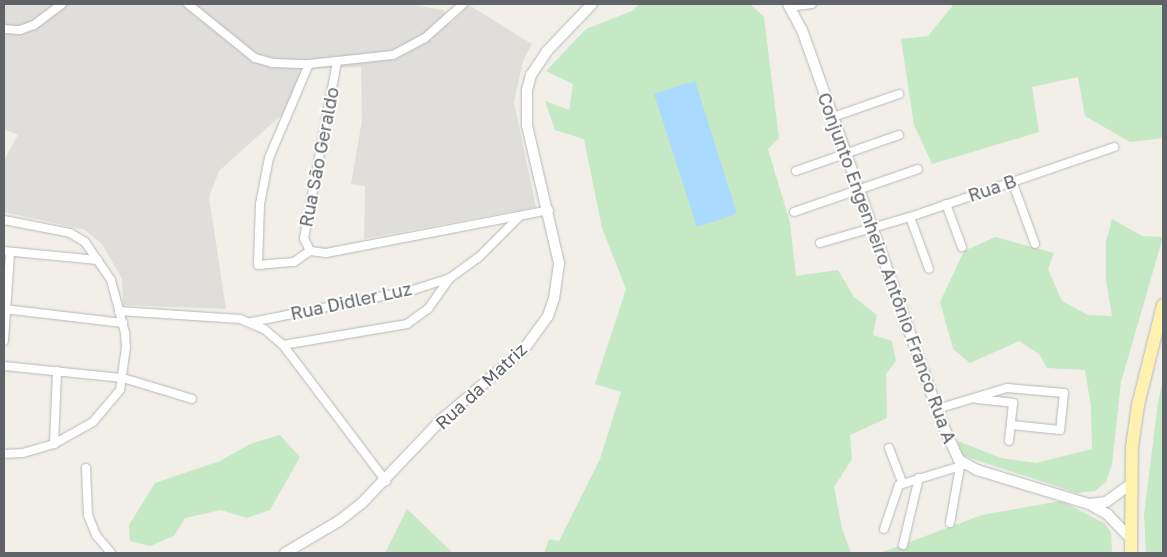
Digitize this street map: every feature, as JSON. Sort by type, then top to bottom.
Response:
[{"type":"main road","points":[[1131,553],[1129,485],[1138,405],[1163,305]]},
{"type":"street","points":[[4,29],[20,30],[34,26],[62,4]]},
{"type":"street","points":[[188,4],[255,58],[272,63],[309,64],[393,55],[425,38],[464,4]]},
{"type":"street","name":"Rua da Matriz","points":[[285,553],[339,521],[386,481],[447,414],[524,349],[548,316],[554,299],[559,263],[549,210],[527,125],[527,90],[531,75],[547,50],[592,4]]},
{"type":"street","points":[[789,5],[812,4]]},
{"type":"street","name":"Conjunto Engenheiro Antônio Franco Rua A","points":[[789,5],[802,30],[952,449],[962,466],[1089,504],[1107,514],[1130,538]]},
{"type":"street","name":"Rua São Geraldo","points":[[310,250],[304,238],[337,61]]},
{"type":"street","points":[[309,64],[269,158],[260,204],[258,265],[294,262],[310,250],[326,253],[549,210]]},
{"type":"street","points":[[833,117],[900,94]]},
{"type":"street","points":[[796,170],[900,135]]},
{"type":"street","name":"Rua B","points":[[820,243],[872,229],[1114,147]]},
{"type":"street","points":[[794,212],[918,168]]},
{"type":"street","points":[[1012,181],[1035,244]]},
{"type":"street","points":[[946,204],[962,247]]},
{"type":"street","points":[[910,216],[929,270]]},
{"type":"street","name":"Rua Didler Luz","points":[[119,311],[252,322],[406,291],[450,278],[478,258],[519,217]]},
{"type":"street","points":[[4,220],[79,237],[98,260],[111,280],[123,323],[126,347],[120,390],[105,411],[83,430],[54,444],[24,453],[4,454]]},
{"type":"street","points":[[4,341],[7,252],[98,260]]},
{"type":"street","name":"Rua Didler Luz","points":[[283,345],[407,324],[428,309],[450,278]]},
{"type":"street","points":[[5,310],[123,323]]},
{"type":"street","points":[[252,322],[283,345],[386,481]]},
{"type":"street","points":[[4,366],[123,378],[192,399]]},
{"type":"street","points":[[54,444],[57,371]]},
{"type":"street","points":[[937,409],[1007,388],[1064,393],[1060,430],[1011,425]]},
{"type":"street","points":[[970,399],[1013,403],[1009,442]]},
{"type":"street","points":[[889,448],[902,482]]},
{"type":"street","points":[[884,529],[894,493],[902,482],[962,466],[950,523]]},
{"type":"street","points":[[86,468],[88,515],[96,535],[111,553]]},
{"type":"street","points":[[903,545],[919,478]]},
{"type":"street","points":[[1089,504],[1106,502],[1129,485]]},
{"type":"shaded area","points":[[4,4],[406,4],[444,10],[447,21],[451,23],[469,5],[532,44],[523,61],[514,102],[536,207],[364,239],[365,186],[351,184],[362,120],[361,67],[306,69],[288,109],[219,171],[209,197],[226,309],[123,305],[122,279],[102,244],[85,230],[4,212],[4,160],[18,135],[4,129]]},
{"type":"green space","points":[[639,4],[750,4],[764,17],[779,138],[768,149],[790,223],[796,276],[838,270],[854,297],[877,315],[873,335],[892,341],[896,361],[886,374],[887,418],[850,435],[852,459],[834,487],[842,528],[851,553],[544,553],[549,539],[559,541],[600,459],[621,392],[595,384],[626,289],[602,228],[584,139],[555,130],[545,101],[569,110],[573,84],[546,71],[586,29],[632,11]]},
{"type":"green space","points":[[954,4],[1163,4],[1163,138],[1130,142],[1085,116],[1078,77],[1032,87],[1039,132],[932,164],[914,125],[901,39],[928,36]]},
{"type":"green space","points":[[1112,219],[1142,236],[1163,237],[1121,382],[1112,465],[1106,482],[1095,491],[1077,493],[961,455],[958,441],[1001,458],[1036,463],[1092,449],[1091,407],[1085,370],[1047,368],[1039,354],[1019,341],[970,363],[953,349],[940,302],[964,251],[995,237],[1054,253],[1048,269],[1062,301],[1088,315],[1112,316],[1106,281],[1106,242]]},
{"type":"green space","points":[[1163,380],[1163,553],[1146,553],[1144,515],[1158,402]]},
{"type":"green space","points":[[280,435],[300,457],[270,510],[247,518],[221,510],[185,518],[174,536],[150,546],[130,541],[129,525],[155,483],[220,461],[250,444]]},
{"type":"green space","points":[[1061,501],[1104,523],[1111,532],[1112,553],[880,553],[982,515]]},
{"type":"green space","points":[[407,509],[453,553],[385,553]]},
{"type":"water","points":[[695,81],[737,214],[697,227],[654,94]]}]
